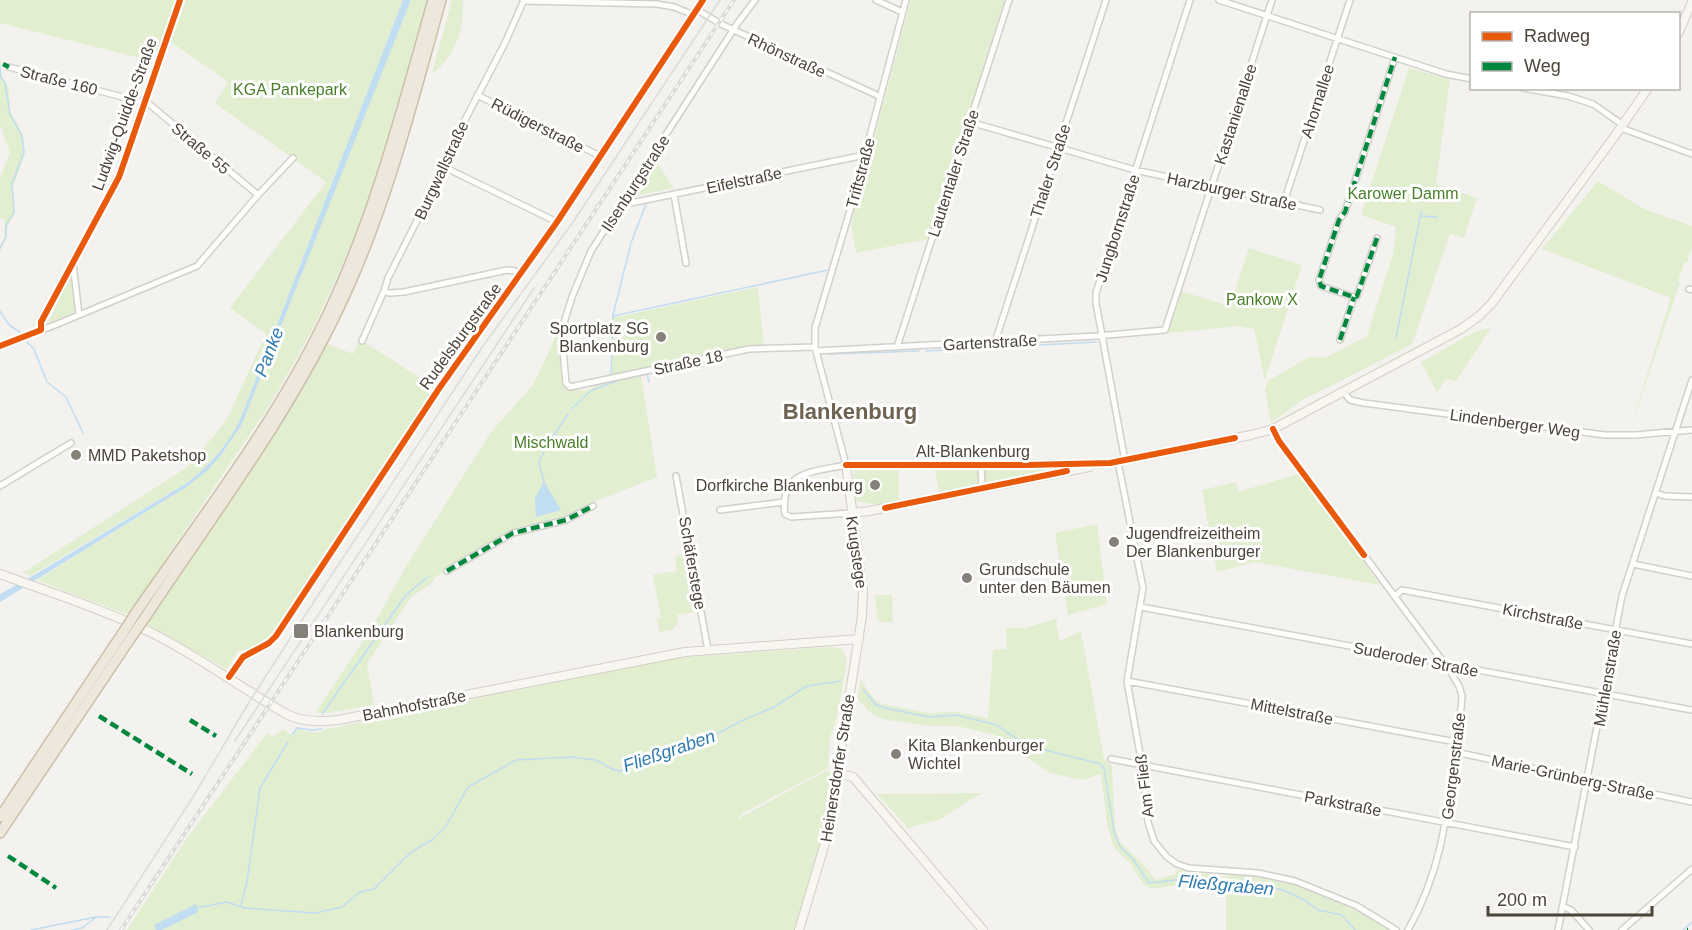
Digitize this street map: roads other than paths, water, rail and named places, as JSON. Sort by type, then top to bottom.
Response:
[{"type":"highway","points":[[0,833],[256,439],[293,380],[324,321],[366,224],[433,0]]},
{"type":"highway","points":[[141,613],[293,396],[344,298],[368,243],[388,187],[441,0]]},
{"type":"highway","points":[[0,817],[126,636]]},
{"type":"main road","points":[[1680,29],[1692,2]]},
{"type":"main road","points":[[1343,391],[1461,329],[1486,309],[1647,90]]},
{"type":"main road","name":"Alt-Blankenburg","points":[[851,513],[1122,461],[1273,429],[1343,391]]},
{"type":"main road","name":"Alt-Blankenburg","points":[[846,465],[1099,464]]},
{"type":"main road","name":"Krugstege","points":[[846,465],[863,590],[859,639]]},
{"type":"main road","name":"Bahnhofstraße","points":[[0,574],[104,611],[145,630],[229,677],[288,715],[297,719],[321,722],[656,658],[708,650],[859,639]]},
{"type":"main road","name":"Heinersdorfer Straße","points":[[799,930],[828,833],[859,639]]},
{"type":"main road","points":[[837,773],[853,777],[983,930]]},
{"type":"street","name":"Ludwig-Quidde-Straße","points":[[41,330],[41,322],[119,177],[180,0]]},
{"type":"street","name":"Rudelsburgstraße","points":[[229,677],[243,657],[269,643],[276,636],[437,391],[521,275],[704,0]]},
{"type":"street","name":"Ilsenburgstraße","points":[[566,383],[563,326],[591,251],[733,30],[755,0]]},
{"type":"street","points":[[876,0],[902,12]]},
{"type":"street","name":"Triftstraße","points":[[815,349],[816,328],[865,157],[879,96],[906,0]]},
{"type":"street","name":"Lautentaler Straße","points":[[897,347],[1009,0]]},
{"type":"street","name":"Thaler Straße","points":[[995,342],[1106,0]]},
{"type":"street","name":"Jungbornstraße","points":[[1127,681],[1143,588],[1096,293],[1190,0]]},
{"type":"street","points":[[1219,0],[1446,74],[1470,79]]},
{"type":"street","name":"Kastanienallee","points":[[1165,330],[1272,0]]},
{"type":"street","name":"Ahornallee","points":[[1284,202],[1350,0]]},
{"type":"street","name":"Rhönstraße","points":[[524,1],[657,4],[674,7],[695,13],[879,96]]},
{"type":"street","name":"Burgwallstraße","points":[[362,341],[388,278],[444,167],[442,162],[505,43],[524,1]]},
{"type":"street","points":[[1377,238],[1360,293],[1357,296],[1353,297],[1321,286],[1319,280],[1339,220],[1345,212],[1395,57]]},
{"type":"street","name":"Straße 160","points":[[9,67],[144,101]]},
{"type":"street","points":[[1534,90],[1568,96],[1593,104],[1622,126],[1692,154]]},
{"type":"street","name":"Rüdigerstraße","points":[[477,95],[600,156]]},
{"type":"street","name":"Straße 55","points":[[144,101],[258,195]]},
{"type":"street","name":"Harzburger Straße","points":[[970,122],[1135,170],[1320,210]]},
{"type":"street","name":"Eifelstraße","points":[[624,199],[631,203],[860,156],[865,157]]},
{"type":"street","points":[[0,346],[196,266],[293,158]]},
{"type":"street","points":[[444,167],[557,222]]},
{"type":"street","points":[[674,195],[686,263]]},
{"type":"street","points":[[73,262],[79,315]]},
{"type":"street","points":[[384,291],[405,292],[507,270],[521,275]]},
{"type":"street","points":[[1340,340],[1353,297]]},
{"type":"street","name":"Gartenstraße","points":[[815,349],[995,342],[1165,330]]},
{"type":"street","name":"Straße 18","points":[[566,383],[570,387],[748,349],[815,349]]},
{"type":"street","points":[[815,349],[846,465]]},
{"type":"street","name":"Mühlenstraße","points":[[1558,930],[1622,596],[1692,380]]},
{"type":"street","name":"Lindenberger Weg","points":[[1343,391],[1350,399],[1364,403],[1605,435],[1692,430]]},
{"type":"street","points":[[0,486],[71,443]]},
{"type":"street","name":"Alt-Blankenburg","points":[[846,465],[798,477],[786,488],[785,514],[791,517],[851,513]]},
{"type":"street","name":"Alt-Blankenburg","points":[[981,465],[982,488]]},
{"type":"street","name":"Schäferstege","points":[[676,476],[708,650]]},
{"type":"street","points":[[1656,493],[1665,496],[1692,497]]},
{"type":"street","points":[[720,510],[784,502]]},
{"type":"street","points":[[447,571],[513,533],[566,520],[593,507]]},
{"type":"street","name":"Georgenstraße","points":[[1364,555],[1444,664],[1459,686],[1462,696],[1444,838],[1419,911],[1408,930]]},
{"type":"street","points":[[1633,564],[1692,576]]},
{"type":"street","name":"Kirchstraße","points":[[1395,596],[1402,590],[1692,644]]},
{"type":"street","name":"Suderoder Straße","points":[[1141,607],[1692,710]]},
{"type":"street","name":"Mittelstraße","points":[[1127,681],[1456,742]]},
{"type":"street","name":"Am Fließ","points":[[1127,681],[1142,765],[1149,828],[1154,841],[1167,857],[1189,868],[1250,872],[1295,881],[1358,906],[1396,930]]},
{"type":"street","name":"Marie-Grünberg-Straße","points":[[1455,752],[1692,802]]},
{"type":"street","name":"Parkstraße","points":[[1110,759],[1575,847]]},
{"type":"street","points":[[1622,930],[1692,869]]},
{"type":"street","points":[[1563,907],[1571,910],[1589,930]]},
{"type":"water","name":"Panke","points":[[403,0],[411,0],[241,426],[208,470],[188,486],[0,602],[0,594],[187,483],[212,461],[226,444],[242,415]]},
{"type":"water","points":[[544,481],[561,510],[536,517],[535,498]]},
{"type":"water","points":[[196,904],[198,912],[162,930],[156,930],[154,925]]},
{"type":"waterway","points":[[0,67],[10,114],[22,136],[24,152],[12,184],[14,212],[6,226],[6,237],[0,248]]},
{"type":"waterway","points":[[613,315],[631,243],[646,204]]},
{"type":"waterway","points":[[1396,338],[1421,212]]},
{"type":"waterway","points":[[1421,216],[1437,217]]},
{"type":"waterway","points":[[611,377],[613,316],[828,270]]},
{"type":"waterway","points":[[0,311],[9,325],[23,334]]},
{"type":"waterway","points":[[27,342],[34,349],[47,382],[66,397],[83,433]]},
{"type":"waterway","points":[[926,351],[1096,342]]},
{"type":"waterway","points":[[829,354],[919,351]]},
{"type":"waterway","points":[[624,379],[647,374],[649,382]]},
{"type":"waterway","points":[[571,409],[592,390],[620,380]]},
{"type":"waterway","points":[[544,482],[539,463],[545,449],[568,414]]},
{"type":"waterway","points":[[322,714],[406,595],[428,577]]},
{"type":"waterway","name":"Fließgraben","points":[[196,908],[227,902],[245,908],[315,913],[342,907],[360,892],[374,889],[411,852],[432,840],[445,828],[468,787],[516,760],[572,757],[596,760],[614,770],[622,771],[658,752],[710,738],[774,707],[807,686],[841,681]]},
{"type":"waterway","name":"Fließgraben","points":[[863,689],[876,705],[929,717],[956,715],[997,725],[1025,745],[1101,764],[1104,769],[1114,831],[1118,842],[1149,883],[1176,880],[1203,887],[1221,881],[1251,891],[1273,888],[1283,890],[1318,910],[1342,915],[1355,930]]},
{"type":"waterway","points":[[292,735],[297,728],[322,729]]},
{"type":"waterway","points":[[241,905],[247,882],[260,788],[288,742]]},
{"type":"waterway","name":"Fließgraben","points":[[31,930],[96,917],[110,917]]},
{"type":"waterway","name":"Fließgraben","points":[[72,930],[82,928],[95,918]]},
{"type":"waterway","points":[[1683,930],[1692,922]]},
{"type":"tram line","points":[[107,930],[317,597],[483,346],[573,222],[720,0]]},
{"type":"tram line","points":[[235,741],[534,288]]},
{"type":"railway","points":[[121,930],[734,0]]},
{"type":"place","name":"Sportplatz SG Blankenburg","points":[[661,337]]},
{"type":"place","name":"MMD Paketshop","points":[[76,455]]},
{"type":"place","name":"Dorfkirche Blankenburg","points":[[875,485]]},
{"type":"place","name":"Jugendfreizeitheim Der Blankenburger","points":[[1114,542]]},
{"type":"place","name":"Grundschule unter den Bäumen","points":[[967,578]]},
{"type":"place","name":"Blankenburg","points":[[301,631]]},
{"type":"place","name":"Kita Blankenburger Wichtel","points":[[896,754]]},
{"type":"district","name":"Blankenburg","points":[[850,411]]},
{"type":"park label","name":"KGA Pankepark","points":[[290,89]]},
{"type":"park label","name":"Karower Damm","points":[[1403,193]]},
{"type":"park label","name":"Pankow X","points":[[1262,299]]},
{"type":"park label","name":"Mischwald","points":[[551,442]]}]
